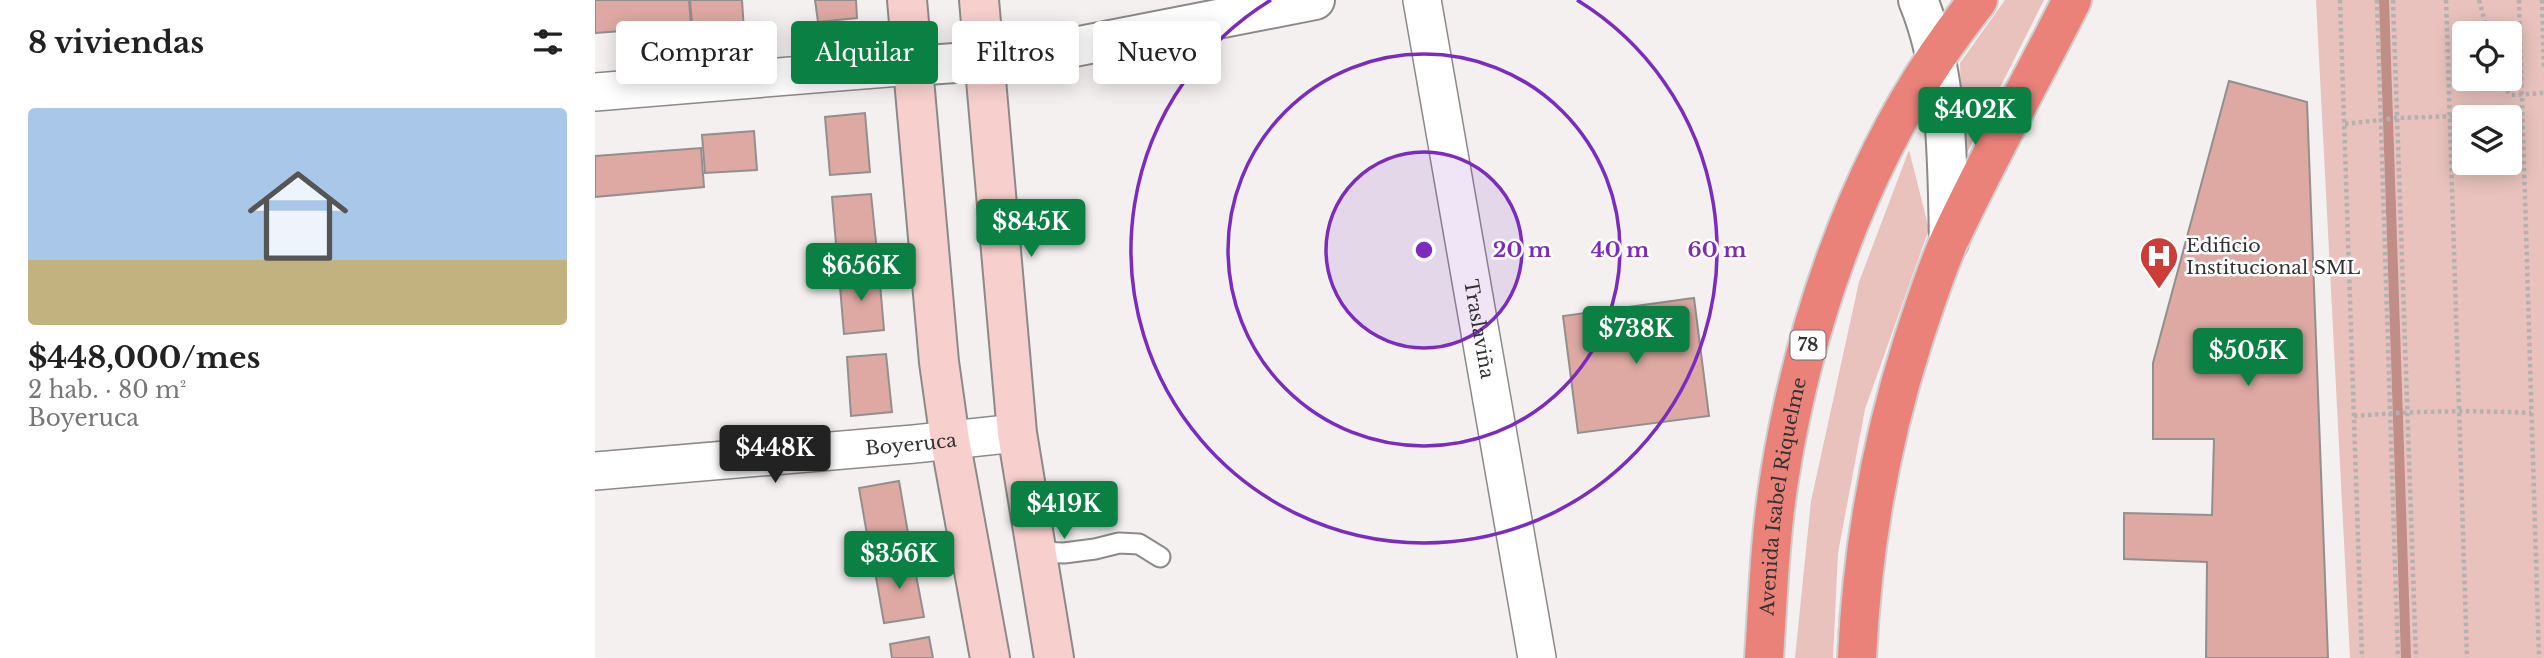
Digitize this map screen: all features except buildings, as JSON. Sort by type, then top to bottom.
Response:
[{"type":"highway","name":"Avenida Isabel Riquelme","points":[[1764,658],[1779,475],[1807,350],[1825,289],[1851,220],[1882,153],[1937,56],[1978,0]]},
{"type":"highway","points":[[1857,658],[1865,554],[1886,437],[1923,309],[1949,242],[2072,0]]},
{"type":"main road","points":[[907,0],[909,21]]},
{"type":"main road","points":[[979,0],[981,21]]},
{"type":"main road","points":[[914,84],[931,291],[950,440],[990,658]]},
{"type":"main road","points":[[986,84],[1017,433],[1054,658]]},
{"type":"street","points":[[1079,46],[1315,0]]},
{"type":"street","name":"Traslaviña","points":[[1422,0],[1537,658]]},
{"type":"street","points":[[1917,0],[1937,56],[1949,242]]},
{"type":"street","points":[[595,92],[791,76]]},
{"type":"street","name":"Boyeruca","points":[[595,471],[1017,433]]},
{"type":"lane","points":[[1036,552],[1063,553],[1139,544],[1160,557]]},
{"type":"path","points":[[2340,0],[2362,658]]},
{"type":"path","points":[[2377,0],[2398,658]]},
{"type":"path","points":[[2393,0],[2416,658]]},
{"type":"path","points":[[2446,0],[2467,658]]},
{"type":"path","points":[[2479,0],[2485,21]]},
{"type":"path","points":[[2519,0],[2522,105]]},
{"type":"path","points":[[2542,0],[2544,69]]},
{"type":"path","points":[[2507,91],[2511,95],[2544,93]]},
{"type":"path","points":[[2522,114],[2539,658]]},
{"type":"path","points":[[2344,124],[2396,118],[2452,116]]},
{"type":"path","points":[[2354,416],[2459,411],[2531,413]]},
{"type":"shaded area","points":[[2005,0],[2044,0],[1963,161],[1960,63]]},
{"type":"shaded area","points":[[2316,0],[2544,0],[2544,658],[2350,658]]},
{"type":"shaded area","points":[[1909,150],[1929,229],[1865,409],[1838,553],[1833,658],[1795,658],[1811,501],[1859,282]]},
{"type":"waterway","points":[[2384,0],[2406,658]]},
{"type":"place","name":"Edificio Institucional SML","points":[[2159,290]]}]
